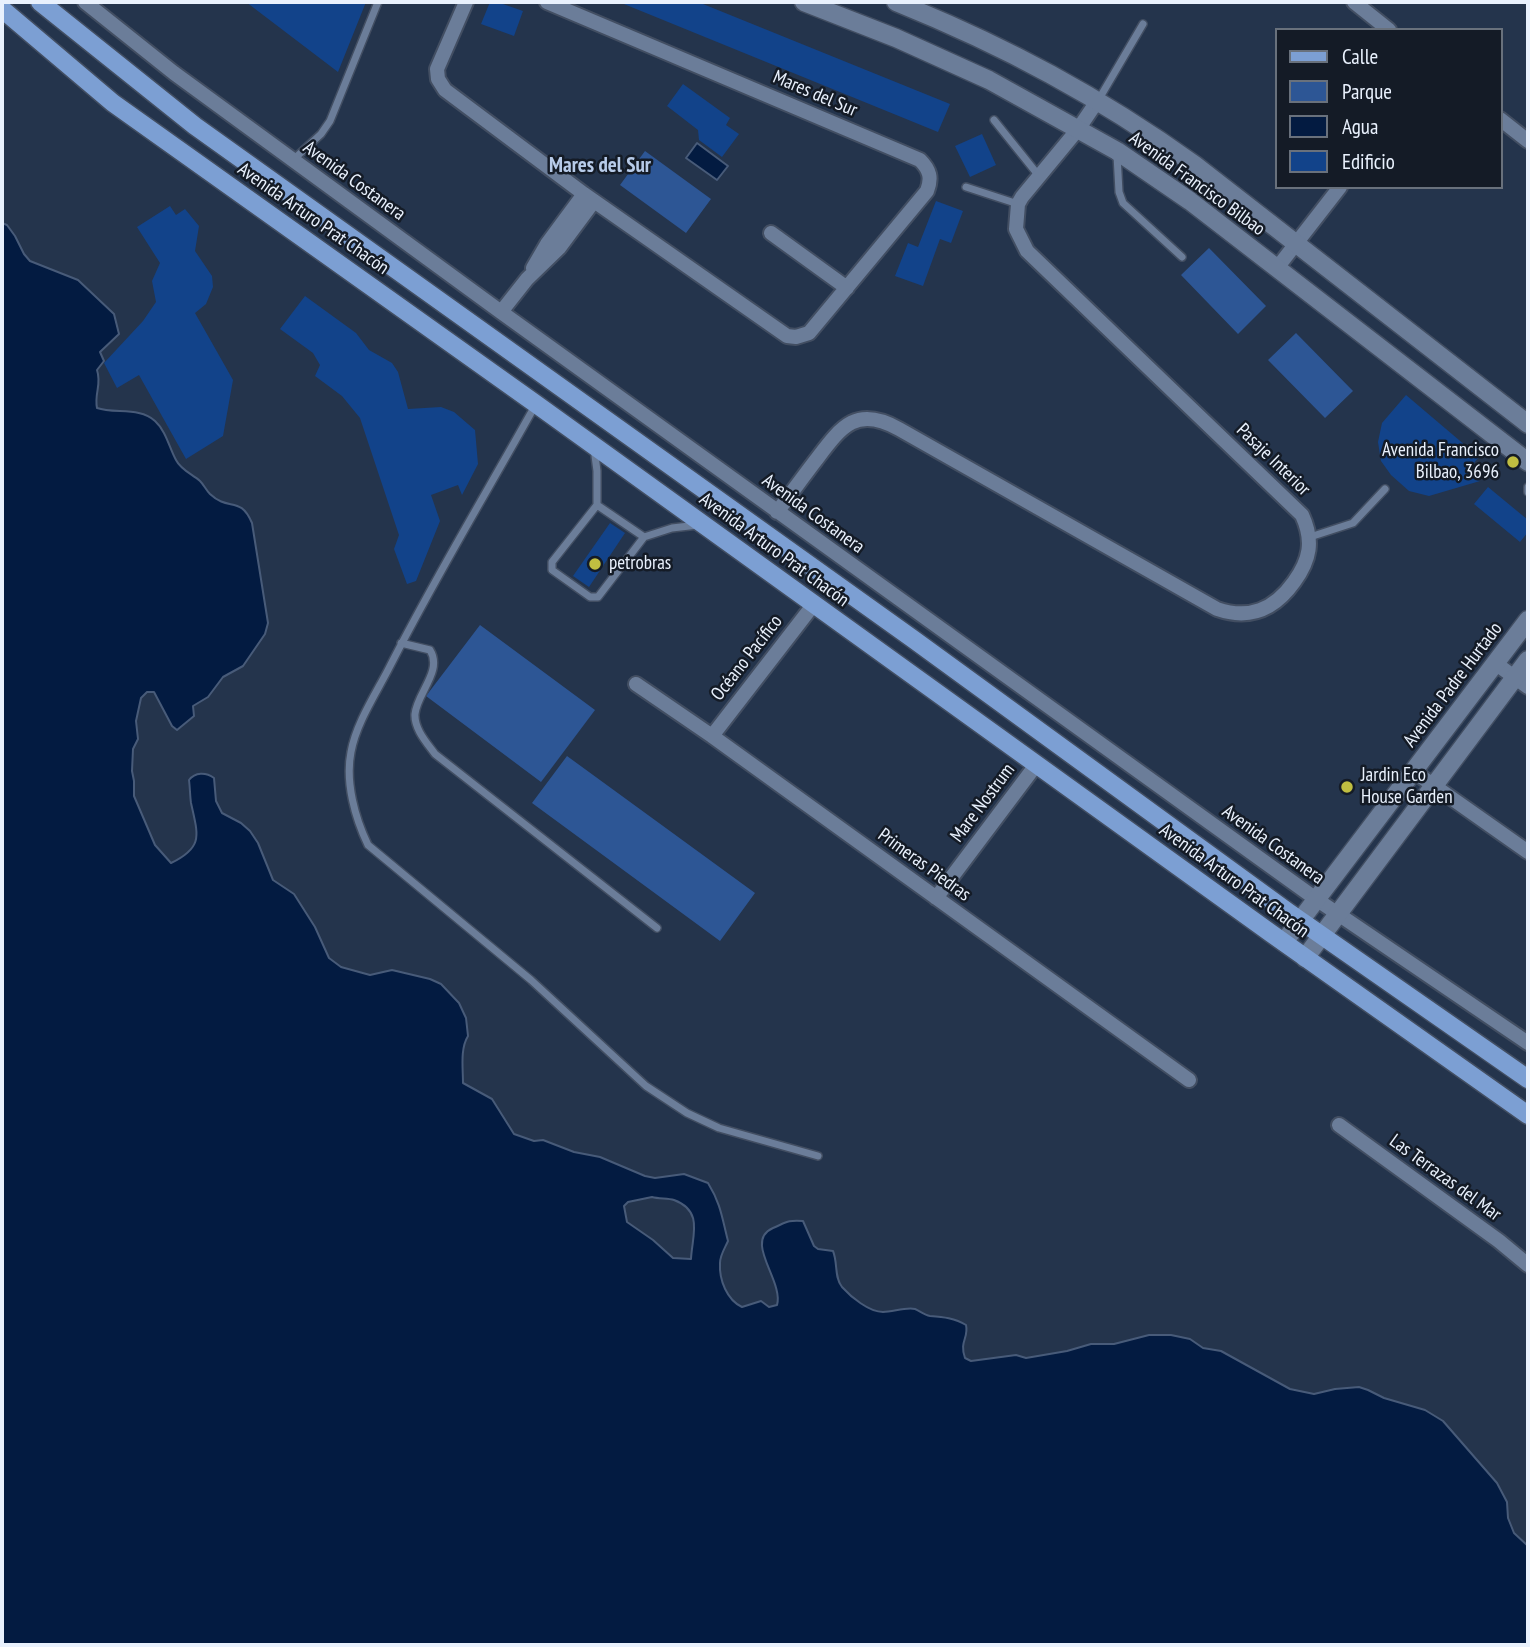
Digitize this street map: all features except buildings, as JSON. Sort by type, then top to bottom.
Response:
[{"type":"main road","name":"Avenida Arturo Prat Chacón","points":[[40,2],[195,127],[913,639],[1322,936],[1528,1079]]},
{"type":"main road","name":"Avenida Francisco Bilbao","points":[[804,2],[943,58],[1023,97],[1117,151],[1190,201],[1528,462]]},
{"type":"main road","name":"Avenida Francisco Bilbao","points":[[896,2],[1003,48],[1098,100],[1195,165],[1528,424]]},
{"type":"main road","name":"Avenida Arturo Prat Chacón","points":[[2,9],[113,103],[1528,1115]]},
{"type":"main road","name":"Avenida Padre Hurtado","points":[[1284,942],[1528,620]]},
{"type":"main road","points":[[1305,958],[1434,786],[1522,682],[1528,660]]},
{"type":"street","name":"Avenida Costanera","points":[[85,2],[174,74],[777,512],[1315,899],[1528,1044]]},
{"type":"street","name":"Mares del Sur","points":[[466,2],[437,69],[438,79],[445,90],[589,198],[787,336],[796,337],[809,333],[927,191],[930,172],[920,160],[547,2]]},
{"type":"street","points":[[1354,2],[1386,28]]},
{"type":"street","points":[[1018,204],[1098,100]]},
{"type":"street","points":[[1502,121],[1528,141]]},
{"type":"street","points":[[1277,268],[1338,189]]},
{"type":"street","points":[[501,312],[527,279],[547,244],[589,198]]},
{"type":"street","name":"Pasaje Interior","points":[[1018,204],[1016,229],[1027,251],[1295,506],[1302,515],[1310,537]]},
{"type":"street","points":[[771,233],[847,288]]},
{"type":"street","points":[[777,512],[837,432],[850,422],[867,418],[886,421],[1217,609],[1229,613],[1253,613],[1282,598],[1303,569],[1310,548],[1310,537]]},
{"type":"street","name":"Océano Pacífico","points":[[712,736],[814,604]]},
{"type":"street","points":[[1496,663],[1522,682]]},
{"type":"street","name":"Primeras Piedras","points":[[636,684],[1189,1080]]},
{"type":"street","name":"Mare Nostrum","points":[[936,898],[1036,765]]},
{"type":"street","points":[[1413,771],[1528,852]]},
{"type":"street","name":"Las Terrazas del Mar","points":[[1339,1125],[1528,1265]]},
{"type":"lane","points":[[293,160],[316,140],[330,121],[378,2]]},
{"type":"lane","points":[[1098,100],[1143,24]]},
{"type":"lane","points":[[994,120],[1039,176]]},
{"type":"lane","points":[[1117,151],[1119,192],[1123,203],[1182,257]]},
{"type":"lane","points":[[966,187],[1018,204]]},
{"type":"lane","points":[[536,404],[401,643],[359,728],[351,753],[351,794],[358,823],[368,845],[531,980],[646,1086],[687,1113],[719,1128],[818,1156]]},
{"type":"lane","points":[[593,447],[597,471],[597,505],[551,566],[552,570],[590,597],[598,597],[643,537],[672,528],[703,524]]},
{"type":"lane","points":[[1528,486],[1528,492]]},
{"type":"lane","points":[[1310,537],[1353,523],[1385,489]]},
{"type":"lane","points":[[597,505],[643,537]]},
{"type":"lane","points":[[401,643],[430,650],[435,657],[434,667],[415,713],[418,729],[435,754],[657,928]]},
{"type":"green space","points":[[645,151],[711,199],[686,233],[620,185]]},
{"type":"green space","points":[[1209,248],[1266,306],[1238,334],[1181,275]]},
{"type":"green space","points":[[1296,333],[1353,391],[1325,418],[1268,360]]},
{"type":"green space","points":[[480,625],[595,710],[541,782],[426,696]]},
{"type":"green space","points":[[567,756],[755,893],[720,941],[532,803]]},
{"type":"water","points":[[697,143],[728,166],[717,180],[686,158]]},
{"type":"water","points":[[2,223],[7,225],[30,261],[78,280],[114,314],[119,334],[100,352],[104,361],[97,370],[97,408],[135,412],[155,421],[162,429],[181,467],[200,481],[217,499],[243,509],[252,523],[268,623],[265,634],[243,666],[223,677],[208,697],[193,706],[194,716],[177,730],[172,726],[154,692],[147,692],[141,698],[136,721],[138,739],[133,749],[134,796],[155,845],[171,863],[189,851],[196,839],[189,780],[197,774],[211,776],[214,778],[216,801],[222,813],[250,831],[258,843],[273,880],[294,894],[315,927],[329,958],[341,967],[370,975],[392,970],[430,979],[441,984],[459,1003],[466,1018],[468,1036],[463,1053],[463,1083],[492,1099],[514,1134],[600,1157],[645,1176],[655,1178],[684,1174],[708,1183],[718,1205],[728,1241],[720,1260],[723,1283],[732,1300],[742,1307],[761,1301],[769,1307],[777,1305],[778,1295],[762,1242],[765,1234],[773,1228],[790,1221],[803,1221],[814,1246],[833,1251],[840,1283],[855,1299],[878,1311],[915,1309],[966,1325],[963,1352],[965,1358],[971,1361],[1016,1355],[1026,1358],[1091,1344],[1114,1344],[1149,1335],[1171,1335],[1190,1339],[1203,1348],[1221,1351],[1290,1389],[1314,1394],[1359,1387],[1384,1398],[1425,1410],[1443,1421],[1497,1483],[1507,1502],[1508,1518],[1514,1533],[1528,1546],[1528,1645],[2,1645]],"holes":[[[652,1197],[674,1200],[683,1205],[693,1217],[691,1259],[673,1258],[627,1222],[624,1206],[628,1202]]]},
{"type":"place","name":"Avenida Francisco Bilbao, 3696","points":[[1513,462]]},
{"type":"place","name":"petrobras","points":[[595,564]]},
{"type":"place","name":"Jardin Eco House Garden","points":[[1347,787]]},
{"type":"district","name":"Mares del Sur","points":[[600,166]]}]
